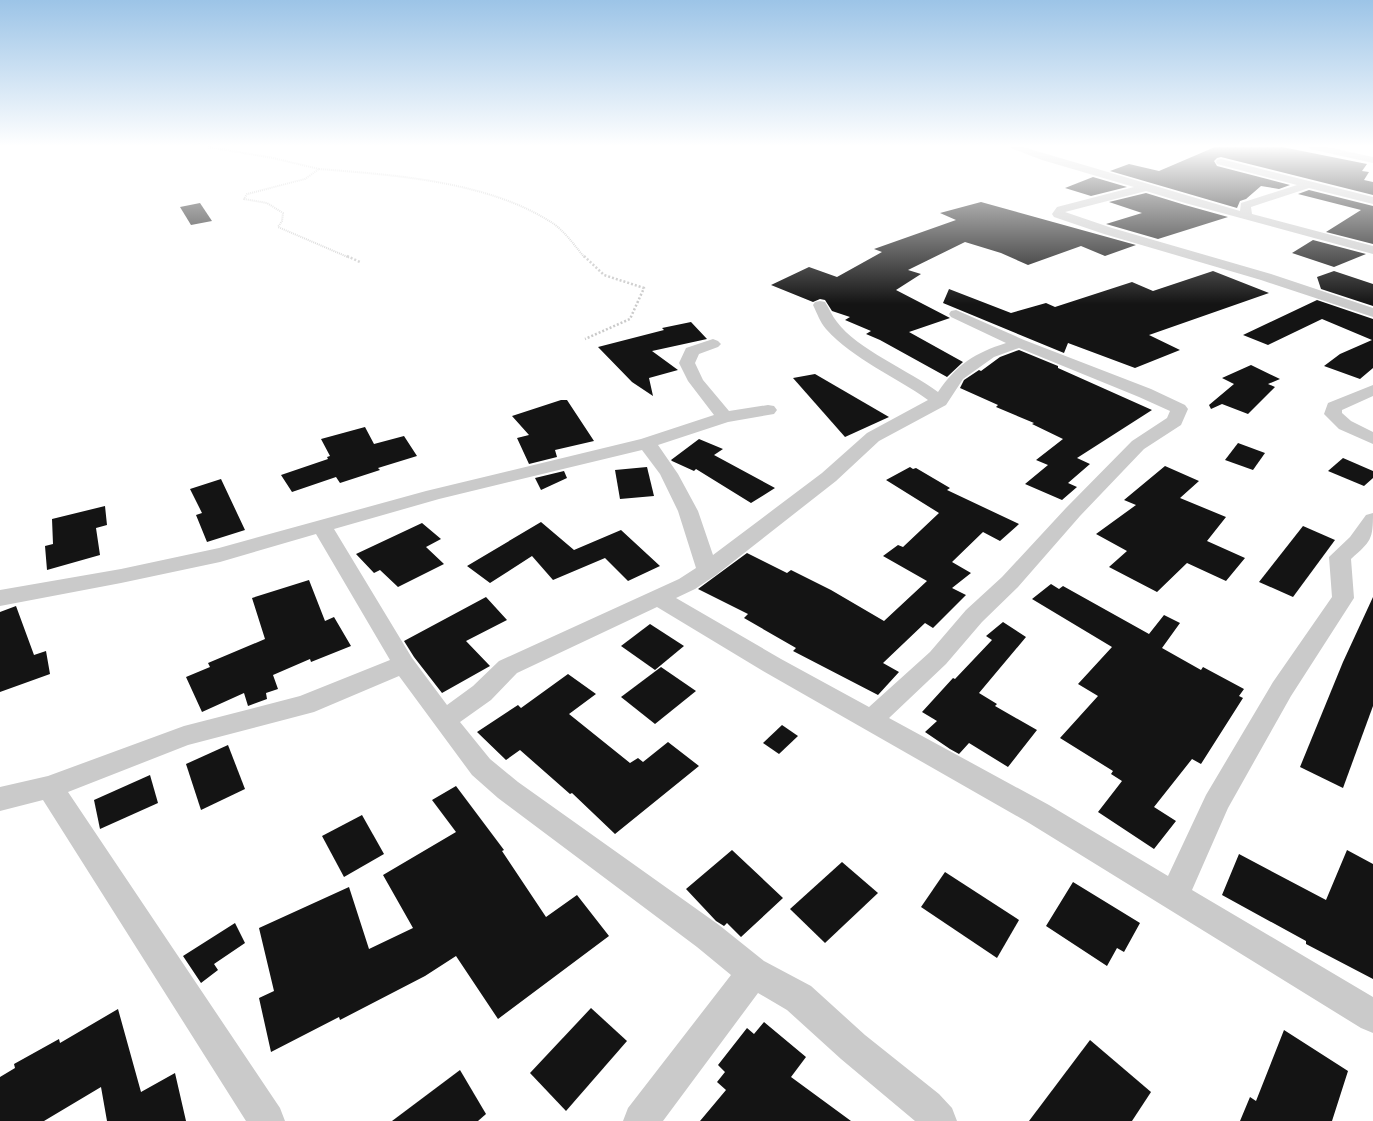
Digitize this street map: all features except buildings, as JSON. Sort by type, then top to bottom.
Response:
[{"type":"street","points":[[1100,199],[1061,210],[1058,214],[1117,234],[1266,277],[1373,313]]},
{"type":"street","points":[[1188,199],[1373,250]]},
{"type":"street","points":[[1246,216],[1245,205],[1259,199]]},
{"type":"street","points":[[820,305],[831,326],[845,338],[873,359],[910,380],[940,401]]},
{"type":"street","points":[[871,720],[938,658],[974,616],[1010,582],[1073,512],[1138,445],[1175,421],[1180,409],[1145,393],[1019,343],[956,314]]},
{"type":"street","points":[[444,720],[482,693],[508,667],[687,584],[708,570],[829,476],[873,437],[940,401],[957,376],[988,354],[1019,343]]},
{"type":"street","points":[[713,344],[692,351],[687,363],[696,381],[725,417]]},
{"type":"street","points":[[1373,390],[1334,407],[1333,414],[1345,425],[1373,439]]},
{"type":"street","points":[[0,598],[193,561],[460,488],[647,443],[725,417],[768,410]]},
{"type":"street","points":[[647,443],[669,474],[688,511],[708,570]]},
{"type":"street","points":[[1175,894],[1216,803],[1282,690],[1343,598],[1340,557],[1357,542],[1373,519]]},
{"type":"street","points":[[322,527],[404,664],[444,720],[482,767],[508,790],[708,936],[753,972],[799,998],[853,1047],[926,1107],[939,1121]]},
{"type":"street","points":[[658,597],[772,665],[1039,814],[1175,894],[1373,1016]]},
{"type":"street","points":[[0,800],[50,787],[184,736],[305,705],[404,664]]},
{"type":"street","points":[[50,787],[267,1121]]},
{"type":"street","points":[[641,1121],[753,972]]},
{"type":"path","points":[[250,199],[267,203],[283,213],[282,221],[278,227],[360,262]]},
{"type":"path","points":[[496,199],[526,208],[556,225],[578,250],[604,274],[644,288],[630,318],[585,339]]}]
